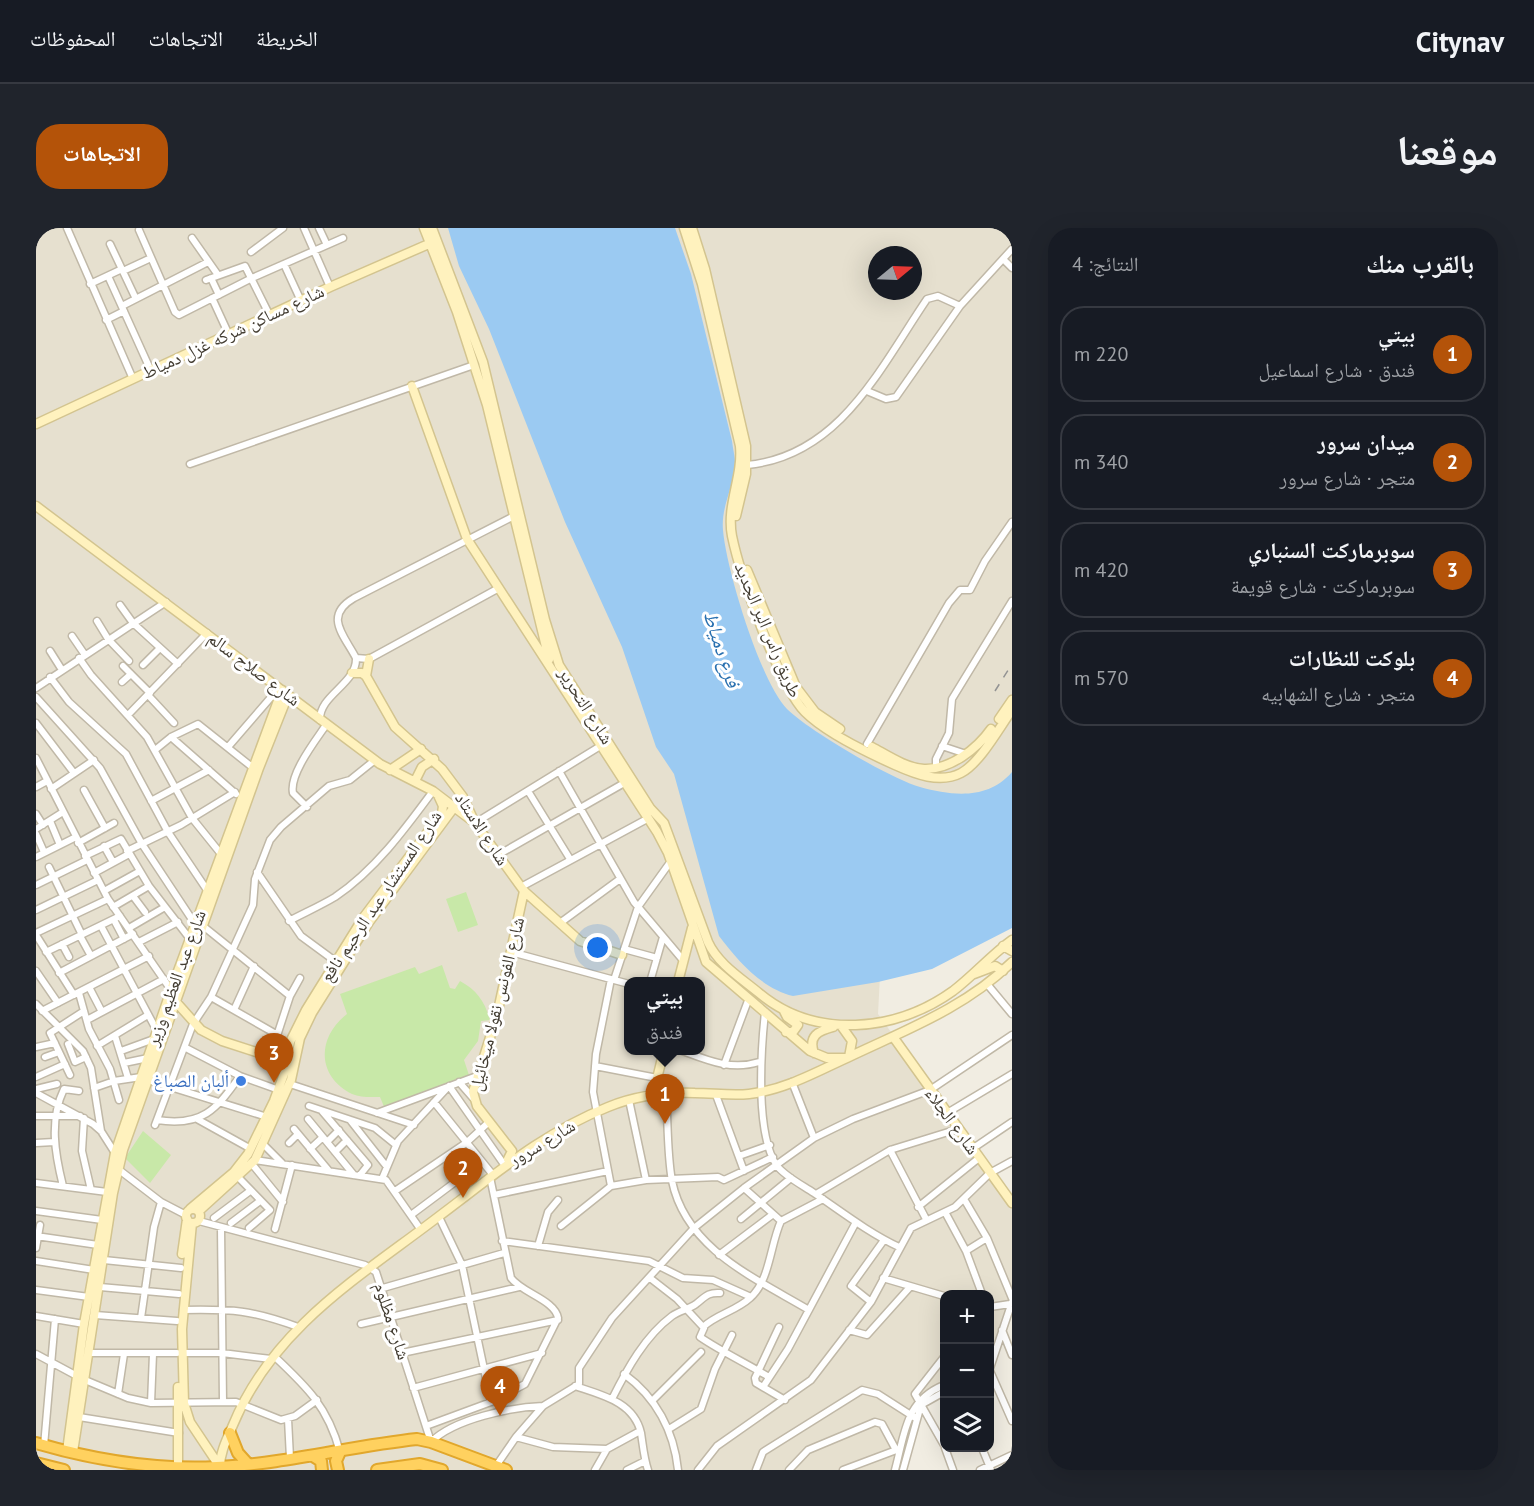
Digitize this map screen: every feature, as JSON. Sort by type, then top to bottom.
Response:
[{"type":"highway","points":[[230,1433],[237,1453],[248,1463]]},
{"type":"highway","points":[[40,1445],[70,1452],[178,1467],[220,1467],[313,1456],[410,1440],[431,1442],[501,1468]]},
{"type":"highway","points":[[338,1470],[336,1461],[340,1452]]},
{"type":"highway","points":[[313,1456],[321,1461],[322,1470]]},
{"type":"highway","points":[[36,1463],[64,1470]]},
{"type":"highway","points":[[377,1470],[420,1464],[442,1470]]},
{"type":"street","points":[[67,228],[133,379]]},
{"type":"street","points":[[251,252],[283,228]]},
{"type":"street","points":[[304,228],[330,287]]},
{"type":"street","points":[[319,228],[327,245]]},
{"type":"street","name":"شارع التحرير","points":[[424,228],[494,401],[545,620],[559,665],[650,808],[662,820],[671,861],[706,962],[765,1011],[785,1032],[814,1053],[827,1058],[849,1057]]},
{"type":"street","name":"شارع التحرير","points":[[432,228],[464,324]]},
{"type":"street","name":"طريق راس البر الجديد","points":[[684,228],[745,439],[747,465],[736,510],[736,525],[762,616],[789,688],[813,718],[886,761],[921,775],[938,778]]},
{"type":"street","name":"طريق راس البر الجديد","points":[[692,228],[705,269],[728,374],[741,453],[731,507],[730,527],[742,573],[802,696],[824,718],[867,744],[918,768],[936,767],[963,756],[987,735],[1012,700]]},
{"type":"street","points":[[138,230],[175,312],[179,315],[252,278],[343,238]]},
{"type":"street","points":[[192,238],[218,275]]},
{"type":"street","name":"شارع مساكن شركه غزل دمياط","points":[[36,424],[330,287],[431,243]]},
{"type":"street","points":[[110,244],[136,299]]},
{"type":"street","points":[[867,391],[886,399],[896,397],[960,306],[1012,249]]},
{"type":"street","points":[[90,284],[151,258]]},
{"type":"street","points":[[1002,259],[1012,268]]},
{"type":"street","points":[[106,320],[136,299],[208,262]]},
{"type":"street","points":[[284,264],[301,301]]},
{"type":"street","points":[[219,295],[208,279],[243,265],[252,278],[270,316]]},
{"type":"street","points":[[108,276],[151,370]]},
{"type":"street","points":[[747,465],[768,464],[810,444],[848,414],[867,391],[931,296],[945,298],[960,306]]},
{"type":"street","points":[[212,298],[229,335]]},
{"type":"street","name":"شارع التحرير","points":[[470,340],[474,365],[487,405],[550,666]]},
{"type":"street","points":[[190,464],[474,365]]},
{"type":"street","name":"شارع التحرير","points":[[411,387],[467,539],[626,782],[650,823],[667,841],[711,949],[720,961],[777,1008],[839,1027]]},
{"type":"street","name":"شارع صلاح سالم","points":[[36,506],[166,602],[323,723],[390,770],[415,781],[455,806],[475,824]]},
{"type":"street","points":[[309,712],[324,706],[352,673],[356,658],[338,624],[336,616],[339,608],[514,516]]},
{"type":"street","points":[[867,744],[948,603],[960,590],[969,590],[985,561],[1012,522]]},
{"type":"street","points":[[356,658],[369,660],[499,588]]},
{"type":"street","points":[[1012,601],[957,689],[950,707],[949,733],[936,759],[938,778],[951,777],[966,770],[1012,711]]},
{"type":"street","points":[[36,688],[166,602]]},
{"type":"street","points":[[120,605],[134,623],[178,664]]},
{"type":"street","points":[[97,621],[131,674],[174,723]]},
{"type":"street","points":[[128,715],[207,633]]},
{"type":"street","points":[[72,636],[91,675],[128,715],[155,750],[192,818],[220,854]]},
{"type":"street","points":[[143,665],[160,648]]},
{"type":"street","points":[[50,651],[62,670]]},
{"type":"street","points":[[352,673],[357,672],[366,676],[369,660]]},
{"type":"street","points":[[122,682],[131,674]]},
{"type":"street","name":"شارع الاستاد","points":[[366,676],[399,733],[434,759],[463,797],[475,824],[523,889],[588,946],[623,952]]},
{"type":"street","points":[[50,677],[69,702],[126,754],[168,832],[207,890]]},
{"type":"street","points":[[228,747],[283,691]]},
{"type":"street","name":"شارع عبد العظيم وزير","points":[[241,810],[238,795],[283,691]]},
{"type":"street","name":"شارع عبد العظيم وزير","points":[[70,1452],[79,1417],[84,1324],[89,1297],[99,1271],[98,1245],[107,1192],[145,1079],[176,1002],[201,920],[283,691]]},
{"type":"street","points":[[36,697],[94,760],[118,798],[142,844],[201,920],[291,996]]},
{"type":"street","points":[[307,807],[293,793],[293,782],[323,723],[324,706]]},
{"type":"street","points":[[36,723],[74,773]]},
{"type":"street","points":[[155,750],[171,737],[198,724],[252,767]]},
{"type":"street","points":[[94,873],[142,844],[238,795],[171,737]]},
{"type":"street","points":[[475,824],[602,745]]},
{"type":"street","points":[[942,746],[963,756],[960,766],[966,770]]},
{"type":"street","points":[[390,770],[422,750]]},
{"type":"street","points":[[36,758],[113,907],[124,939]]},
{"type":"street","points":[[415,781],[422,767],[434,759]]},
{"type":"street","points":[[51,789],[94,760]]},
{"type":"street","points":[[240,1076],[220,1103],[197,1119],[178,1123],[156,1122],[186,1048],[193,1024],[211,997],[253,905],[257,872],[273,834],[329,786],[350,780],[375,760]]},
{"type":"street","points":[[151,801],[209,770]]},
{"type":"street","points":[[559,771],[638,907],[682,959]]},
{"type":"street","points":[[36,787],[47,782]]},
{"type":"street","points":[[498,855],[626,782]]},
{"type":"street","points":[[84,790],[105,828]]},
{"type":"street","points":[[528,791],[570,859]]},
{"type":"street","points":[[289,921],[335,897],[354,882],[435,793]]},
{"type":"street","name":"شارع المستشار عبد الرحيم نافع","points":[[192,1216],[255,1153],[279,1090],[287,1051],[306,1010],[363,918],[442,813],[443,806],[435,793]]},
{"type":"street","name":"شارع المستشار عبد الرحيم نافع","points":[[192,1216],[238,1177],[255,1153],[290,1084],[300,1038],[307,1022],[344,958],[455,806]]},
{"type":"street","points":[[36,829],[63,812]]},
{"type":"street","points":[[36,814],[43,825]]},
{"type":"street","points":[[523,889],[599,843],[650,823],[659,826],[662,820]]},
{"type":"street","points":[[50,821],[60,845]]},
{"type":"street","name":"شارع عبد العظيم وزير","points":[[145,1079],[148,1058],[171,990],[190,939],[201,920],[207,890],[220,854],[237,822]]},
{"type":"street","points":[[36,857],[114,824]]},
{"type":"street","points":[[36,834],[44,852]]},
{"type":"street","points":[[37,884],[120,838],[150,886],[190,939]]},
{"type":"street","points":[[104,846],[113,862]]},
{"type":"street","points":[[611,1186],[593,1092],[595,1066],[612,980],[638,907],[671,861]]},
{"type":"street","points":[[49,867],[91,956]]},
{"type":"street","points":[[104,891],[140,871]]},
{"type":"street","points":[[257,872],[301,936],[335,961]]},
{"type":"street","points":[[560,923],[620,879]]},
{"type":"street","points":[[36,910],[98,880]]},
{"type":"street","points":[[113,907],[150,886]]},
{"type":"street","name":"شارع الفونس نقولا ميخائيل","points":[[508,1161],[512,1151],[473,1098],[477,1076],[496,1015],[523,889]]},
{"type":"street","points":[[133,896],[145,912]]},
{"type":"street","points":[[108,899],[37,937],[59,973],[76,994],[114,1081],[119,1100]]},
{"type":"street","points":[[59,973],[124,939],[131,931],[165,907]]},
{"type":"street","points":[[46,952],[117,918]]},
{"type":"street","points":[[117,918],[131,931],[171,990]]},
{"type":"street","points":[[139,942],[178,922]]},
{"type":"street","points":[[101,926],[148,1015],[155,1035],[121,1051]]},
{"type":"street","points":[[679,977],[692,927]]},
{"type":"street","points":[[651,977],[663,937]]},
{"type":"street","points":[[814,1053],[811,1044],[813,1036],[818,1031],[874,1023],[923,1007],[952,992],[1012,940]]},
{"type":"street","points":[[62,944],[69,957]]},
{"type":"street","points":[[1003,946],[1012,951]]},
{"type":"street","points":[[511,952],[624,983]]},
{"type":"street","points":[[623,952],[657,958]]},
{"type":"street","points":[[42,1011],[149,956]]},
{"type":"street","name":"شارع سرور","points":[[220,1467],[221,1454],[243,1403],[273,1358],[298,1327],[333,1295],[439,1217],[508,1161],[552,1134],[596,1112],[629,1100],[666,1093],[716,1095],[761,1092],[792,1082],[894,1038],[931,1019],[987,984],[1012,962]]},
{"type":"street","points":[[234,1010],[254,966]]},
{"type":"street","points":[[972,974],[995,966],[1003,971]]},
{"type":"street","points":[[36,971],[58,1003]]},
{"type":"street","points":[[91,976],[92,986],[102,1012]]},
{"type":"street","points":[[268,1052],[300,978]]},
{"type":"street","points":[[87,1020],[164,979]]},
{"type":"street","points":[[987,984],[1010,1005],[1012,1014]]},
{"type":"street","points":[[211,997],[276,1034]]},
{"type":"street","points":[[724,1065],[749,998]]},
{"type":"street","points":[[176,1002],[193,1024]]},
{"type":"street","points":[[36,1004],[61,1027],[86,1057],[101,1131]]},
{"type":"street","points":[[70,1075],[50,1034],[84,1011]]},
{"type":"street","points":[[765,1011],[759,1062],[761,1092],[774,1161],[791,1178],[884,1240],[899,1247]]},
{"type":"street","points":[[784,1011],[787,1017],[798,1025],[793,1032],[785,1032]]},
{"type":"street","points":[[98,1046],[148,1015]]},
{"type":"street","points":[[171,1016],[193,1024],[222,1041],[268,1052],[286,1062],[296,1064]]},
{"type":"street","points":[[839,1027],[852,1041],[849,1057]]},
{"type":"street","points":[[561,1226],[611,1186],[646,1180],[717,1177],[724,1180],[774,1161],[853,1119],[930,1090],[1012,1035]]},
{"type":"street","points":[[115,1036],[128,1078]]},
{"type":"street","name":"شارع الجلاء","points":[[894,1038],[1012,1203]]},
{"type":"street","points":[[36,1045],[55,1043]]},
{"type":"street","points":[[68,1044],[75,1062],[86,1057]]},
{"type":"street","points":[[186,1048],[240,1076],[279,1090]]},
{"type":"street","points":[[268,1052],[287,1051],[298,1054]]},
{"type":"street","points":[[45,1057],[60,1052]]},
{"type":"street","points":[[653,1095],[663,1055]]},
{"type":"street","points":[[695,1055],[724,1065],[738,1067],[759,1062]]},
{"type":"street","points":[[124,1063],[148,1058]]},
{"type":"street","points":[[36,1077],[65,1064]]},
{"type":"street","points":[[595,1066],[657,1078]]},
{"type":"street","points":[[946,1113],[1012,1074]]},
{"type":"street","points":[[370,1126],[376,1113],[477,1076]]},
{"type":"street","points":[[94,1088],[128,1078],[145,1079],[267,1117]]},
{"type":"street","points":[[459,1082],[473,1098]]},
{"type":"street","points":[[792,1082],[814,1138]]},
{"type":"street","points":[[36,1092],[57,1084]]},
{"type":"street","points":[[290,1084],[414,1125]]},
{"type":"street","points":[[382,1179],[396,1145],[449,1086]]},
{"type":"street","points":[[449,1086],[480,1131],[508,1161]]},
{"type":"street","points":[[63,1186],[54,1142],[58,1103],[64,1089],[79,1091]]},
{"type":"street","points":[[36,1092],[83,1117],[101,1131]]},
{"type":"street","points":[[666,1093],[672,1180],[677,1198],[694,1228],[719,1255],[809,1310]]},
{"type":"street","points":[[716,1095],[744,1172]]},
{"type":"street","points":[[331,1113],[335,1099]]},
{"type":"street","points":[[629,1100],[646,1180]]},
{"type":"street","points":[[426,1426],[491,1402],[527,1382],[559,1316],[555,1310],[519,1287],[511,1278],[504,1253],[494,1195],[494,1174],[434,1102]]},
{"type":"street","points":[[309,1106],[370,1126],[382,1132],[396,1145]]},
{"type":"street","points":[[322,1110],[368,1165],[357,1175]]},
{"type":"street","points":[[36,1116],[83,1117]]},
{"type":"street","points":[[83,1117],[82,1151],[91,1190]]},
{"type":"street","points":[[197,1119],[255,1153],[282,1164],[382,1179],[392,1184],[394,1191],[421,1230]]},
{"type":"street","points":[[308,1119],[357,1175]]},
{"type":"street","points":[[350,1119],[387,1167]]},
{"type":"street","points":[[394,1191],[466,1143],[489,1122]]},
{"type":"street","points":[[972,1149],[1012,1122]]},
{"type":"street","points":[[816,1194],[890,1150],[958,1128]]},
{"type":"street","points":[[310,1149],[339,1130]]},
{"type":"street","name":"شارع مظلوم","points":[[101,1131],[118,1157],[160,1202],[221,1228],[370,1268],[379,1278],[383,1288],[431,1442]]},
{"type":"street","points":[[289,1143],[296,1132],[329,1171]]},
{"type":"street","points":[[335,1152],[347,1140]]},
{"type":"street","points":[[356,1151],[367,1141]]},
{"type":"street","points":[[36,1143],[54,1142]]},
{"type":"street","points":[[739,1156],[770,1145]]},
{"type":"street","points":[[890,1150],[926,1219]]},
{"type":"street","points":[[255,1153],[282,1164]]},
{"type":"street","points":[[255,1153],[283,1202]]},
{"type":"street","name":"شارع عبد العظيم وزير","points":[[70,1452],[81,1378],[89,1353],[99,1271],[118,1157]]},
{"type":"street","points":[[918,1207],[979,1158]]},
{"type":"street","points":[[411,1215],[482,1161]]},
{"type":"street","points":[[501,1468],[516,1437],[543,1406],[576,1386],[581,1380],[579,1368],[605,1327],[694,1228],[774,1161]]},
{"type":"street","points":[[698,1470],[717,1446],[811,1380],[871,1302],[899,1247],[912,1228],[926,1219],[945,1212],[964,1199],[990,1173],[1012,1161]]},
{"type":"street","points":[[275,1228],[292,1165]]},
{"type":"street","points":[[494,1195],[608,1171]]},
{"type":"street","points":[[238,1177],[270,1211],[249,1228]]},
{"type":"street","points":[[741,1219],[791,1178]]},
{"type":"street","points":[[36,1182],[107,1192]]},
{"type":"street","points":[[744,1188],[781,1221]]},
{"type":"street","points":[[214,1218],[250,1191]]},
{"type":"street","points":[[769,1377],[700,1337],[703,1327],[714,1317],[751,1297],[761,1282],[781,1221],[823,1199]]},
{"type":"street","points":[[964,1199],[987,1238],[1011,1301],[994,1357]]},
{"type":"street","points":[[231,1223],[260,1200]]},
{"type":"street","points":[[538,1246],[548,1212],[558,1200]]},
{"type":"street","points":[[141,1318],[160,1202]]},
{"type":"street","points":[[36,1211],[102,1220]]},
{"type":"street","points":[[945,1212],[966,1251],[981,1290]]},
{"type":"street","points":[[719,1255],[772,1215]]},
{"type":"street","points":[[178,1467],[181,1403],[177,1321],[181,1268],[192,1216]]},
{"type":"street","points":[[180,1353],[192,1216]]},
{"type":"street","points":[[439,1217],[462,1265],[471,1298],[491,1402]]},
{"type":"street","points":[[763,1387],[788,1349],[856,1222]]},
{"type":"street","points":[[36,1248],[40,1225]]},
{"type":"street","points":[[221,1228],[220,1310],[223,1401]]},
{"type":"street","points":[[37,1236],[98,1245]]},
{"type":"street","points":[[966,1251],[987,1238]]},
{"type":"street","points":[[871,1302],[851,1286],[884,1240]]},
{"type":"street","points":[[502,1241],[636,1259],[661,1266],[683,1278],[713,1280],[751,1297]]},
{"type":"street","points":[[383,1288],[504,1253]]},
{"type":"street","points":[[36,1261],[99,1271],[145,1291],[179,1294]]},
{"type":"street","points":[[99,1271],[149,1265],[181,1268]]},
{"type":"street","points":[[650,1278],[703,1327]]},
{"type":"street","points":[[883,1278],[940,1295]]},
{"type":"street","points":[[361,1324],[519,1287]]},
{"type":"street","points":[[849,1330],[867,1335],[910,1287]]},
{"type":"street","points":[[36,1290],[89,1297]]},
{"type":"street","points":[[612,1399],[624,1374],[664,1323],[685,1308],[695,1305],[705,1295],[720,1293]]},
{"type":"street","points":[[994,1306],[1011,1301]]},
{"type":"street","points":[[183,1310],[238,1309],[267,1315],[298,1327]]},
{"type":"street","points":[[95,1315],[177,1321]]},
{"type":"street","points":[[36,1316],[84,1324]]},
{"type":"street","points":[[40,1445],[56,1319]]},
{"type":"street","points":[[402,1353],[478,1335],[558,1320]]},
{"type":"street","points":[[778,1327],[755,1381],[785,1400]]},
{"type":"street","points":[[1002,1330],[1012,1355]]},
{"type":"street","points":[[669,1429],[701,1409],[732,1335]]},
{"type":"street","points":[[652,1401],[701,1352]]},
{"type":"street","points":[[89,1353],[222,1353],[273,1358],[317,1400],[329,1419],[340,1452]]},
{"type":"street","points":[[413,1388],[542,1353]]},
{"type":"street","points":[[36,1354],[81,1378],[118,1394],[151,1403],[223,1401],[243,1403],[268,1417],[288,1419],[317,1400]]},
{"type":"street","points":[[118,1394],[124,1354]]},
{"type":"street","points":[[151,1403],[153,1354]]},
{"type":"street","points":[[940,1363],[915,1392],[940,1437]]},
{"type":"street","points":[[624,1374],[652,1401],[669,1429],[675,1445],[678,1470]]},
{"type":"street","points":[[994,1379],[1012,1422]]},
{"type":"street","points":[[576,1386],[612,1399],[631,1412],[640,1431],[648,1470]]},
{"type":"street","points":[[895,1470],[898,1449],[920,1403],[940,1388]]},
{"type":"street","points":[[756,1470],[763,1452],[862,1390],[878,1394],[914,1417]]},
{"type":"street","points":[[920,1403],[940,1394]]},
{"type":"street","points":[[181,1403],[190,1422],[220,1467]]},
{"type":"street","points":[[431,1442],[449,1429],[507,1410],[543,1406]]},
{"type":"street","points":[[79,1417],[179,1433]]},
{"type":"street","points":[[903,1470],[914,1417]]},
{"type":"street","points":[[288,1419],[290,1458]]},
{"type":"street","points":[[789,1470],[808,1450],[875,1422],[882,1424],[898,1449]]},
{"type":"street","points":[[516,1437],[553,1447],[607,1449],[640,1431]]},
{"type":"street","points":[[843,1470],[910,1444]]},
{"type":"street","points":[[595,1470],[607,1449]]},
{"type":"street","points":[[947,1452],[953,1470]]},
{"type":"street","points":[[984,1452],[990,1468]]},
{"type":"street","points":[[980,1470],[990,1468],[1012,1455]]},
{"type":"street","points":[[627,1470],[645,1461]]},
{"type":"shaded area","points":[[36,228],[1012,228],[1012,851],[885,881],[878,1014],[1012,1200],[1012,1310],[994,1359],[994,1290],[940,1290],[940,1390],[928,1395],[916,1410],[900,1470],[36,1470]]},
{"type":"green space","points":[[466,892],[478,925],[458,932],[446,899]]},
{"type":"green space","points":[[442,965],[450,988],[455,989],[460,981],[471,988],[483,1002],[490,1020],[481,1021],[478,1041],[464,1060],[469,1075],[385,1109],[380,1097],[355,1095],[340,1086],[327,1067],[325,1056],[330,1034],[347,1014],[340,994],[415,967],[419,974]]},
{"type":"green space","points":[[143,1131],[171,1155],[150,1183],[125,1158]]},
{"type":"water","name":"فرع دمياط","points":[[448,228],[675,228],[691,274],[732,441],[735,468],[723,522],[726,548],[746,624],[766,676],[787,709],[798,718],[850,753],[907,782],[945,792],[969,793],[992,787],[1012,772],[1012,928],[932,969],[878,982],[793,996],[761,980],[742,964],[726,945],[719,936],[674,774],[656,747],[622,647],[565,522],[489,329],[459,266]]},
{"type":"railway","points":[[995,691],[1012,664]]},
{"type":"place","name":"ألبان الصباغ","points":[[241,1081]]},
{"type":"place","name":"سوبرماركت السنباري","points":[[274,1083]]},
{"type":"place","name":"بيتي","points":[[665,1124]]},
{"type":"place","name":"ميدان سرور","points":[[463,1198]]},
{"type":"place","name":"بلوكت للنظارات","points":[[500,1416]]}]
